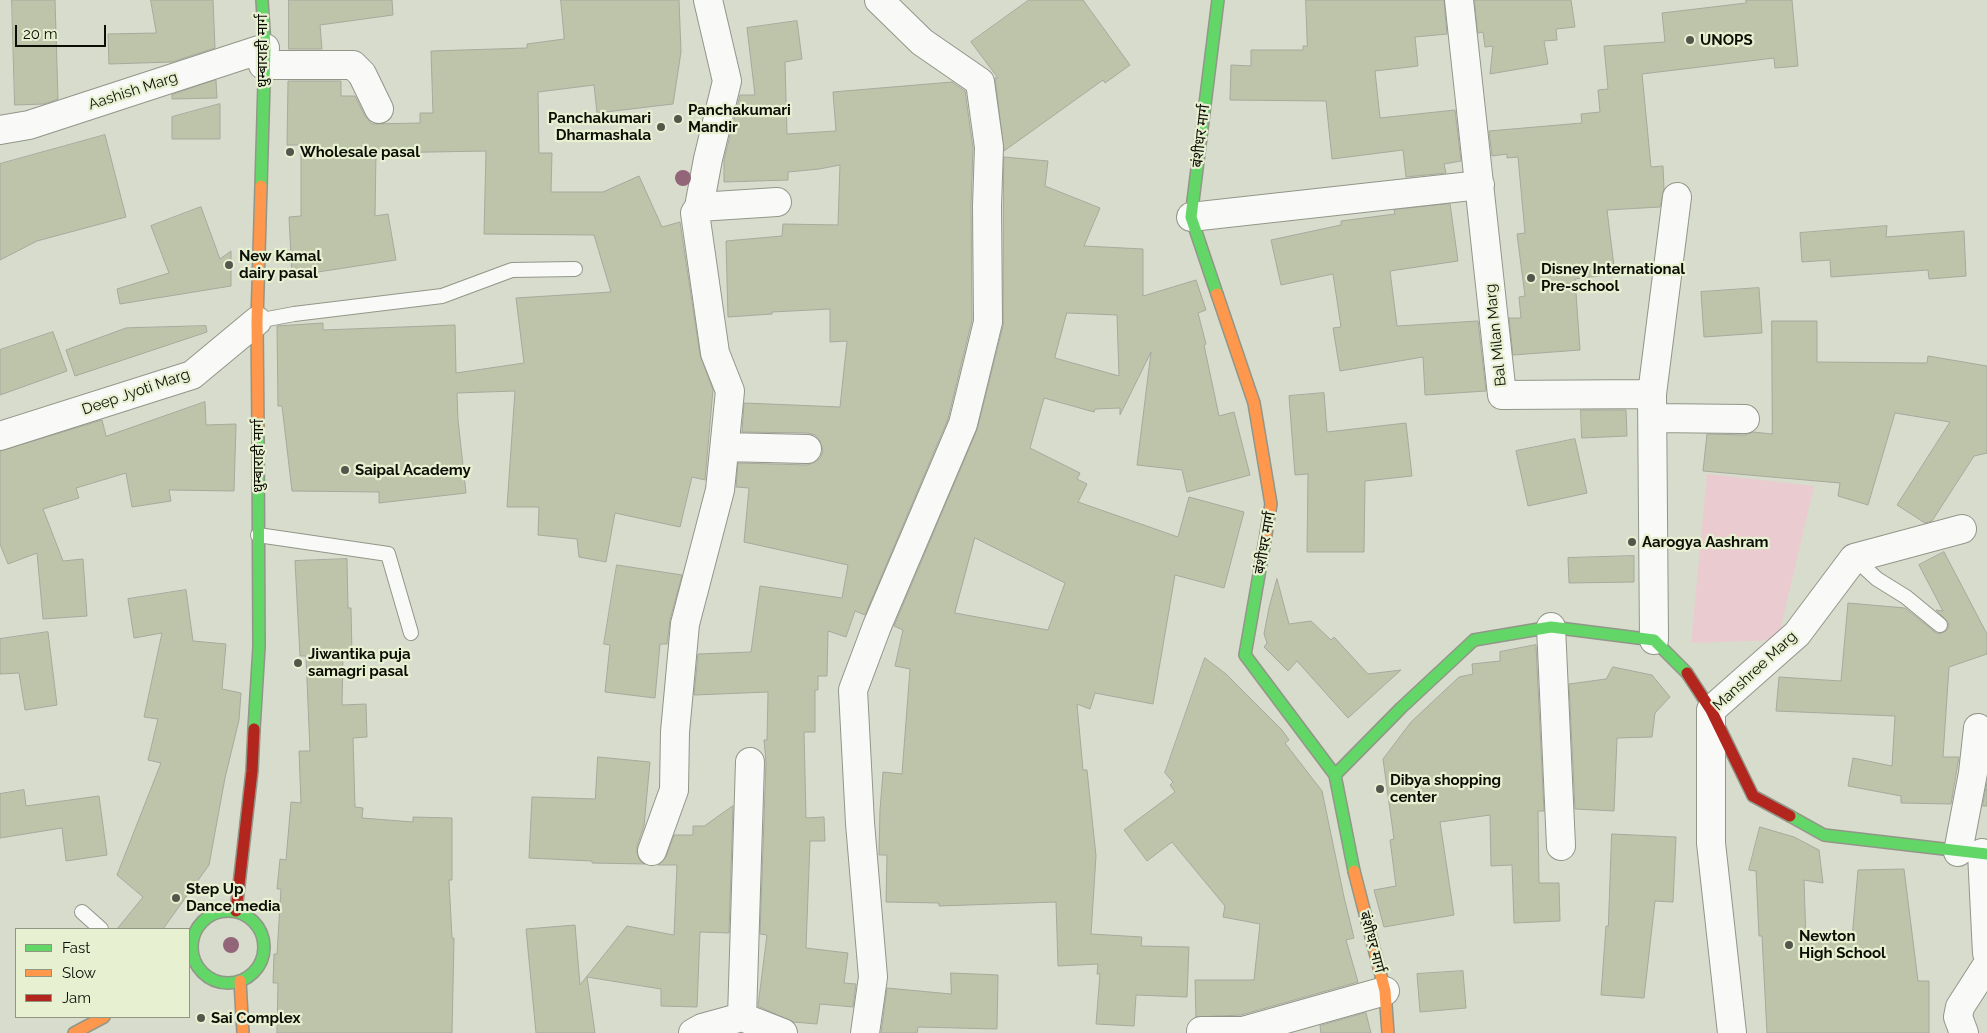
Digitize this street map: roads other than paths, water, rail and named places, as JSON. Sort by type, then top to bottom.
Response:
[{"type":"main road","name":"धुम्बाराही मार्ग","points":[[236,911],[252,771],[259,647],[257,321],[264,57],[262,0]]},
{"type":"main road","name":"बंशीधर मार्ग","points":[[1218,0],[1191,217],[1254,403],[1271,504],[1245,655],[1336,775],[1359,894],[1385,991],[1388,1033]]},
{"type":"main road","points":[[1336,775],[1401,708],[1474,640],[1551,626],[1654,640],[1686,672],[1710,710],[1753,796],[1824,835],[1976,853]]},
{"type":"main road","points":[[236,911],[250,917],[257,926],[263,949],[261,963],[252,974],[240,981],[222,982],[208,977],[190,957],[196,929],[206,917],[218,912],[236,911]]},
{"type":"main road","points":[[240,981],[243,1033]]},
{"type":"main road","points":[[74,1033],[102,1018]]},
{"type":"street","points":[[652,851],[674,790],[675,732],[685,624],[720,490],[730,391],[715,352],[695,213],[699,207],[708,159],[727,81],[708,0]]},
{"type":"street","points":[[865,1033],[873,977],[860,823],[853,690],[877,626],[963,424],[988,322],[986,206],[989,147],[980,82],[922,42],[879,0]]},
{"type":"street","name":"Bal Milan Marg","points":[[1459,0],[1502,395],[1653,406]]},
{"type":"street","name":"Aashish Marg","points":[[0,130],[29,125],[264,57],[353,65],[362,74],[379,109]]},
{"type":"street","points":[[1191,217],[1480,185]]},
{"type":"street","points":[[1654,640],[1653,406],[1677,197]]},
{"type":"street","points":[[699,207],[777,202]]},
{"type":"street","name":"Deep Jyoti Marg","points":[[0,436],[192,375],[257,321]]},
{"type":"street","points":[[1653,406],[1745,419]]},
{"type":"street","points":[[725,447],[807,449]]},
{"type":"street","points":[[1854,558],[1962,529]]},
{"type":"street","name":"Manshree Marg","points":[[1732,1033],[1711,843],[1710,710],[1797,634],[1854,558]]},
{"type":"street","points":[[1551,626],[1561,846]]},
{"type":"street","points":[[1978,728],[1973,773],[1976,853],[1987,953]]},
{"type":"street","points":[[742,1016],[750,762]]},
{"type":"street","points":[[1964,1033],[1958,1017],[1960,1007],[1987,965]]},
{"type":"street","points":[[1201,1030],[1243,1031],[1385,991]]},
{"type":"street","points":[[693,1033],[702,1028],[742,1016],[783,1033]]},
{"type":"lane","points":[[257,321],[294,314],[442,296],[512,270],[575,269]]},
{"type":"lane","points":[[258,535],[388,554],[411,633]]},
{"type":"lane","points":[[1854,558],[1877,579],[1906,597],[1940,625]]},
{"type":"lane","points":[[82,912],[100,928]]},
{"type":"place","name":"UNOPS","points":[[1690,40]]},
{"type":"place","name":"Panchakumari Mandir","points":[[678,119]]},
{"type":"place","name":"Panchakumari Dharmashala","points":[[661,127]]},
{"type":"place","name":"Wholesale pasal","points":[[290,152]]},
{"type":"place","name":"New Kamal dairy pasal","points":[[229,265]]},
{"type":"place","name":"Disney International Pre-school","points":[[1531,278]]},
{"type":"place","name":"Saipal Academy","points":[[345,470]]},
{"type":"place","name":"Aarogya Aashram","points":[[1632,542]]},
{"type":"place","name":"Jiwantika puja samagri pasal","points":[[298,663]]},
{"type":"place","name":"Dibya shopping center","points":[[1380,789]]},
{"type":"place","name":"Step Up Dance media","points":[[176,898]]},
{"type":"place","name":"Newton High School","points":[[1789,945]]},
{"type":"place","name":"Sai Complex","points":[[201,1018]]}]
